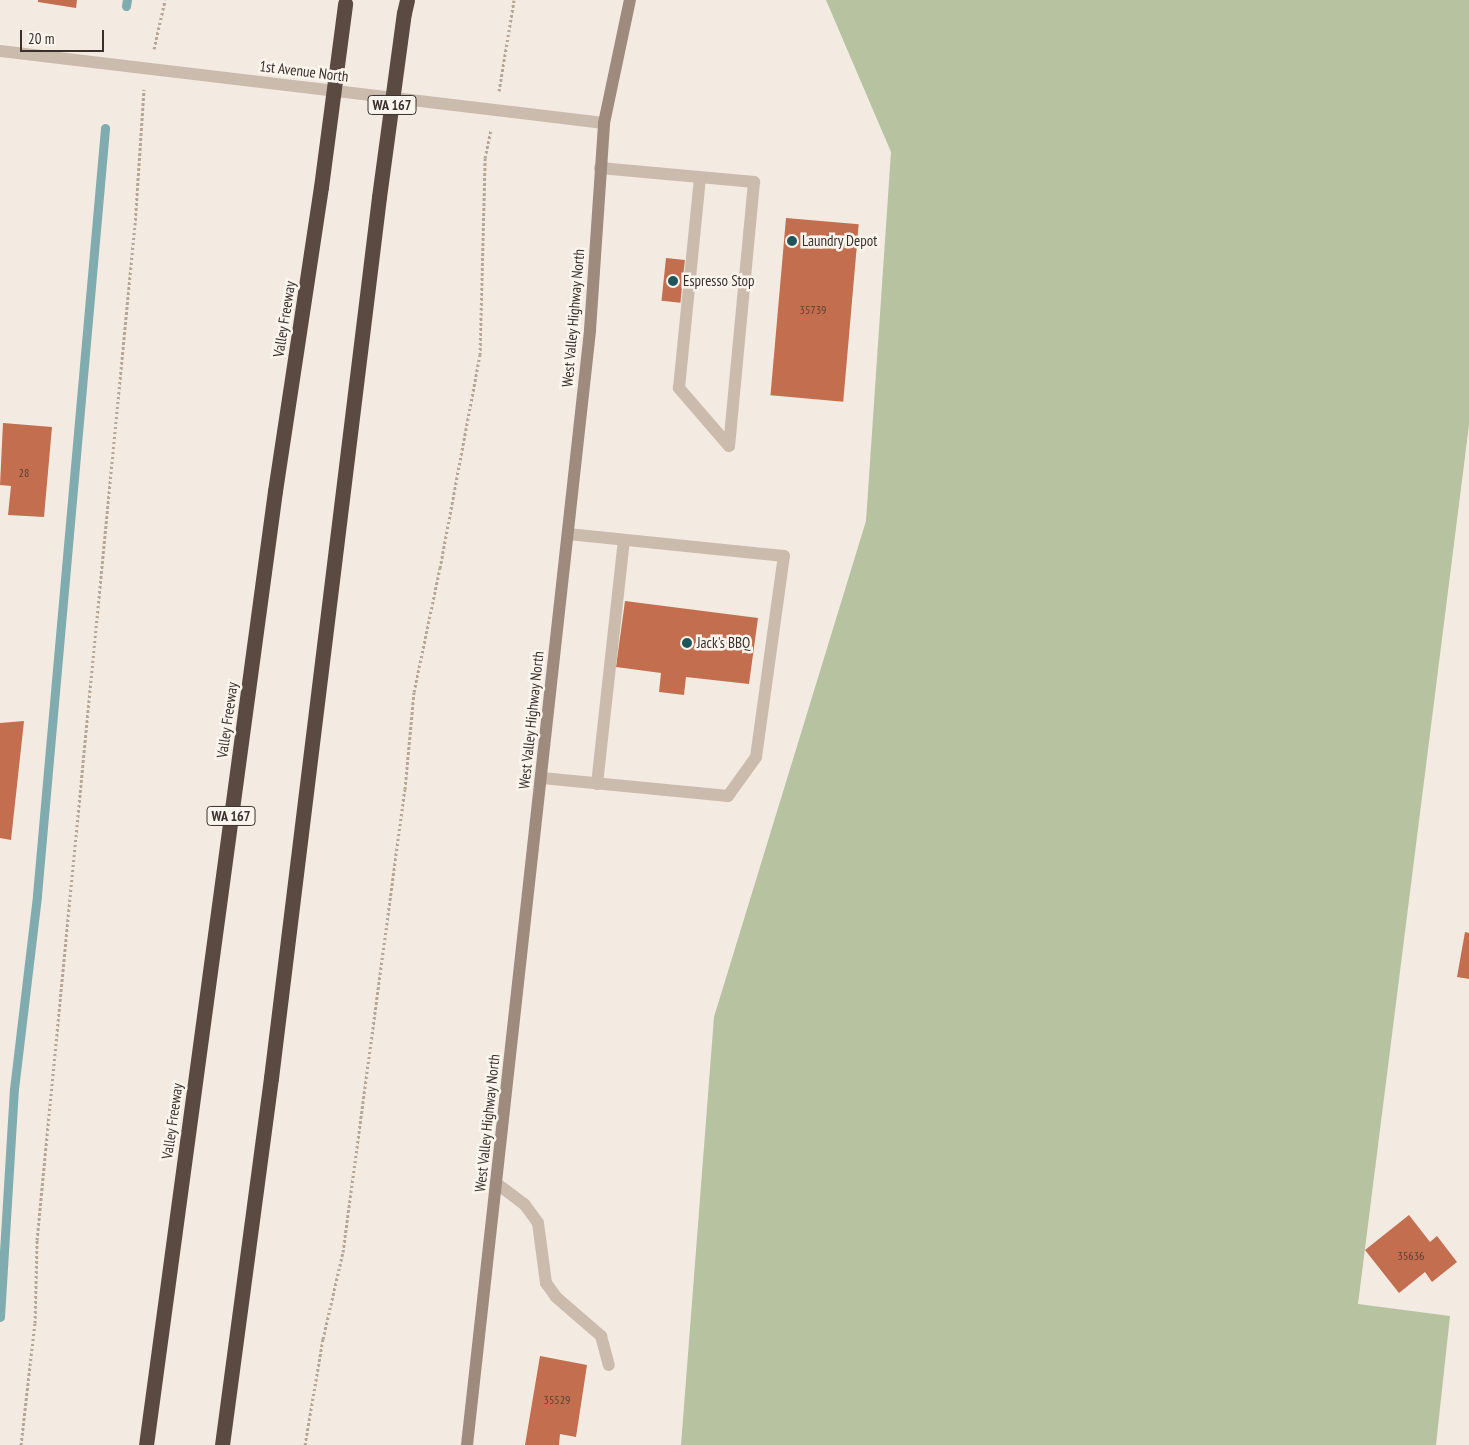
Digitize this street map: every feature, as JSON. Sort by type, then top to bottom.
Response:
[{"type":"highway","name":"Valley Freeway","points":[[146,1445],[272,511],[321,187],[346,2]]},
{"type":"highway","name":"WA 167","points":[[222,1445],[271,1078],[379,197],[405,6]]},
{"type":"main road","name":"West Valley Highway North","points":[[467,1445],[590,330],[604,123],[630,0]]},
{"type":"street","name":"1st Avenue North","points":[[0,51],[604,123]]},
{"type":"street","points":[[600,168],[754,182],[728,446],[679,388],[700,178]]},
{"type":"street","points":[[542,778],[728,796],[756,757],[784,556],[568,534]]},
{"type":"street","points":[[597,784],[624,540]]},
{"type":"street","points":[[496,1183],[525,1205],[538,1223],[546,1282],[556,1296],[601,1336],[609,1365]]},
{"type":"path","points":[[21,1445],[35,1323],[40,1211],[135,225],[141,114],[147,69],[159,32],[165,0]]},
{"type":"path","points":[[305,1445],[323,1340],[343,1252],[405,788],[414,692],[440,568],[480,355],[485,158],[514,0]]},
{"type":"green space","points":[[826,0],[1469,0],[1469,425],[1358,1304],[1450,1316],[1436,1445],[681,1445],[714,1017],[866,521],[891,152]]},
{"type":"building","points":[[38,0],[77,0],[76,8],[38,2]]},
{"type":"building","points":[[786,218],[859,224],[843,402],[770,395]]},
{"type":"building","name":"Espresso Stop","points":[[666,258],[685,260],[680,303],[662,301]]},
{"type":"building","points":[[3,423],[52,427],[44,517],[8,515],[11,486],[0,485]]},
{"type":"building","name":"Jack's BBQ","points":[[625,601],[758,618],[749,684],[686,677],[684,695],[659,692],[661,673],[616,667]]},
{"type":"building","points":[[24,721],[11,840],[0,838],[0,723]]},
{"type":"building","points":[[1465,932],[1469,933],[1469,979],[1457,977]]},
{"type":"building","points":[[1409,1215],[1430,1242],[1437,1236],[1457,1262],[1432,1282],[1425,1272],[1399,1293],[1365,1250]]},
{"type":"building","points":[[540,1356],[587,1365],[576,1437],[560,1434],[559,1445],[525,1445]]},
{"type":"waterway","points":[[126,6],[127,0]]},
{"type":"waterway","points":[[0,1317],[14,1089],[37,895],[105,128]]},
{"type":"place","name":"Laundry Depot","points":[[792,241]]},
{"type":"place","name":"Espresso Stop","points":[[673,281]]},
{"type":"place","name":"Jack's BBQ","points":[[687,643]]}]
